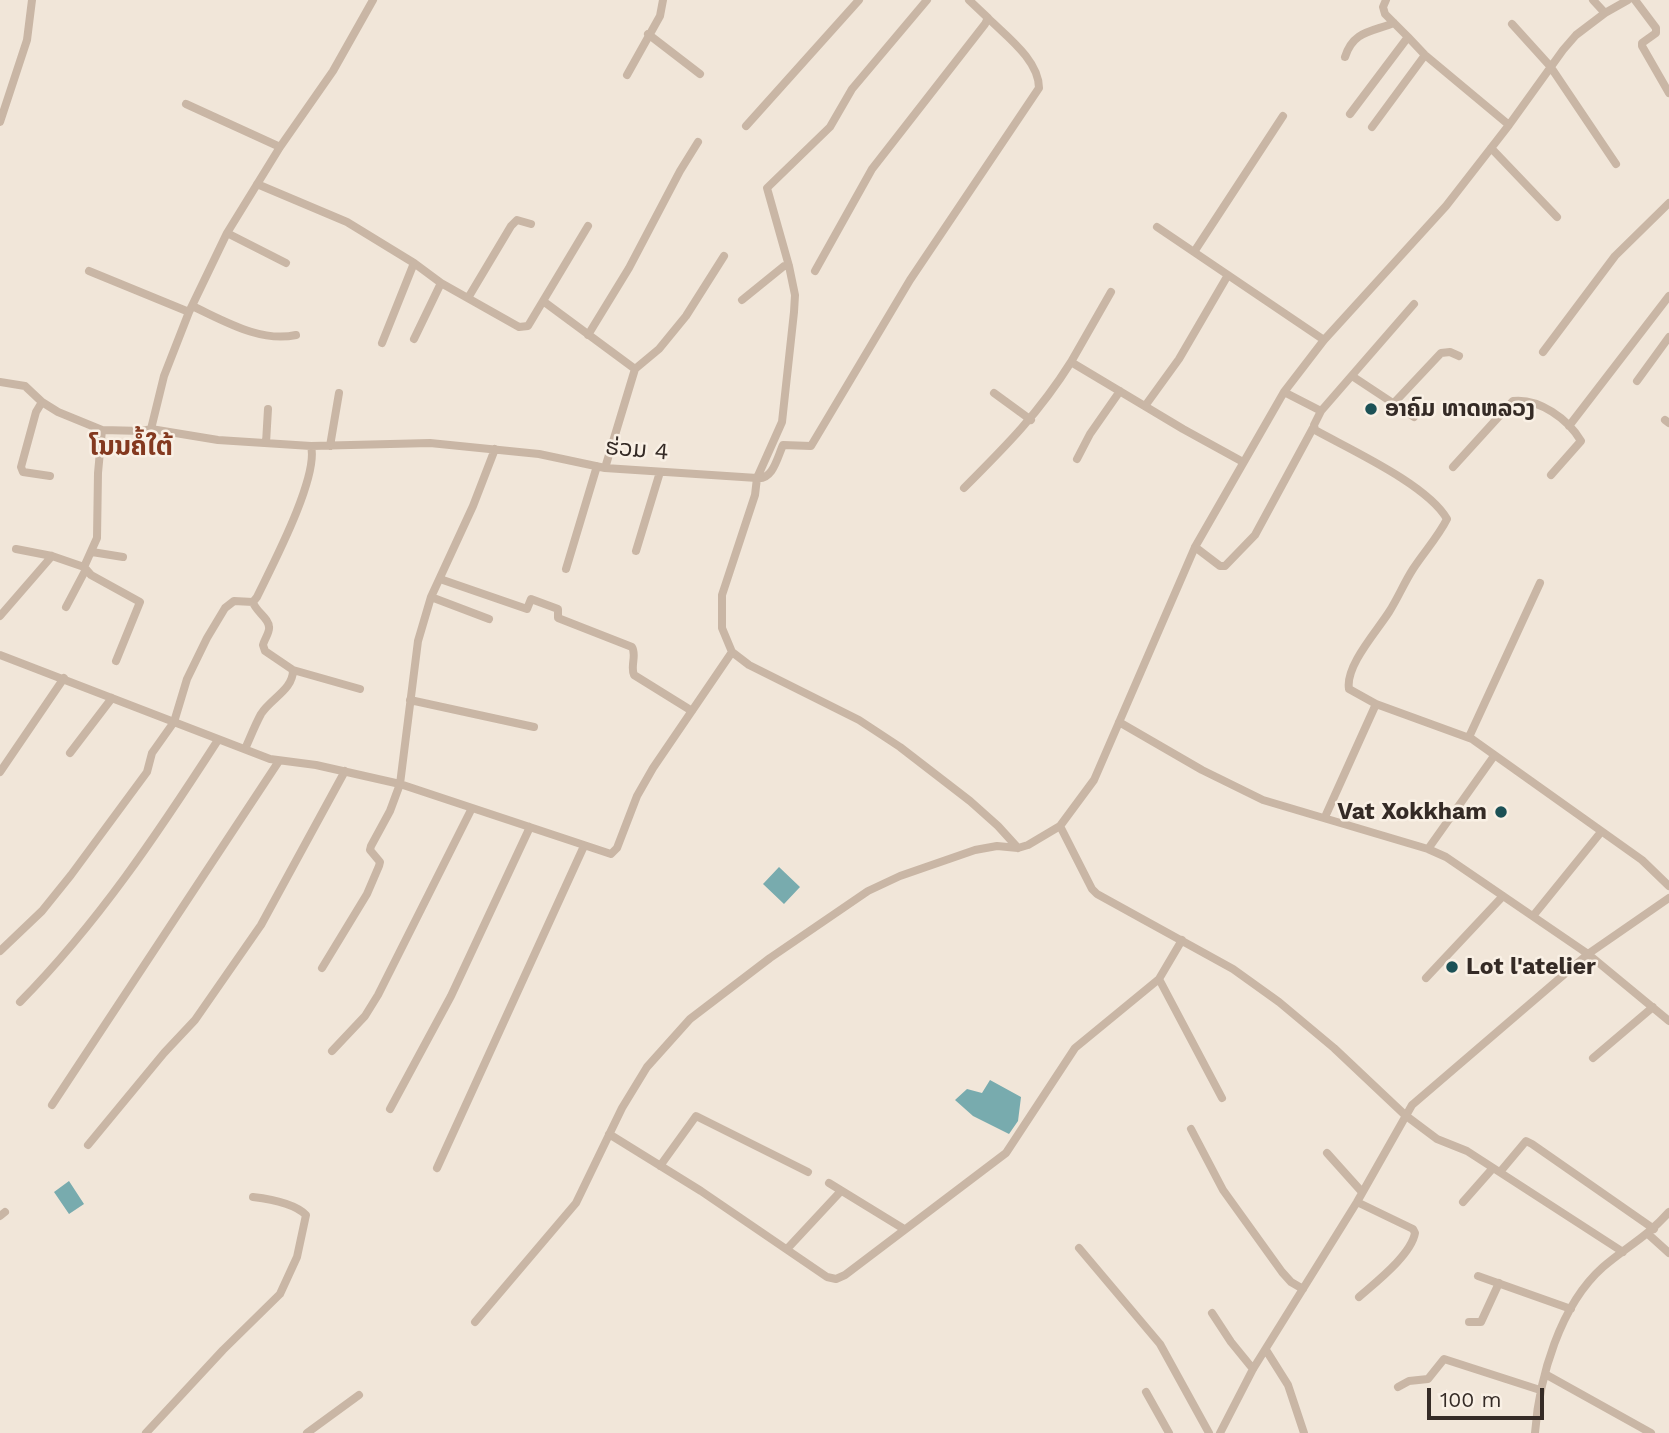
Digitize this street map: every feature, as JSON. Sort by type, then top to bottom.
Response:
[{"type":"street","points":[[0,122],[27,40],[32,0]]},
{"type":"street","points":[[151,429],[164,376],[191,309],[227,233],[280,147],[333,71],[373,0]]},
{"type":"street","points":[[627,75],[660,16],[663,0]]},
{"type":"street","points":[[746,126],[859,0]]},
{"type":"street","points":[[927,0],[852,89],[830,127],[767,188],[795,295],[792,331],[782,422],[757,478],[755,495],[722,595],[722,628],[732,652],[749,666],[859,720],[900,747],[970,802],[1018,848]]},
{"type":"street","points":[[772,444],[811,446],[910,280],[1039,88],[1039,80],[1033,67],[970,0]]},
{"type":"street","points":[[1387,0],[1383,7],[1385,14],[1425,55],[1509,125]]},
{"type":"street","points":[[1592,0],[1605,13]]},
{"type":"street","points":[[475,1322],[576,1203],[609,1134],[647,1067],[690,1018],[840,908],[868,891],[929,865],[975,850],[997,846],[1018,848],[1039,841],[1060,826],[1094,780],[1195,547],[1284,392],[1324,340],[1430,226],[1576,35],[1628,0]]},
{"type":"street","points":[[1636,0],[1656,28],[1656,33],[1642,43],[1642,46],[1669,93]]},
{"type":"street","points":[[815,271],[873,169],[988,18]]},
{"type":"street","points":[[1345,57],[1356,36],[1394,23]]},
{"type":"street","points":[[1512,24],[1550,66],[1616,164]]},
{"type":"street","points":[[649,34],[700,74]]},
{"type":"street","points":[[1350,114],[1408,37]]},
{"type":"street","points":[[1372,127],[1425,55]]},
{"type":"street","points":[[186,104],[280,147]]},
{"type":"street","points":[[1194,252],[1283,116]]},
{"type":"street","points":[[587,335],[629,268],[698,142]]},
{"type":"street","points":[[1491,148],[1557,217]]},
{"type":"street","points":[[257,184],[347,222],[441,283],[525,328],[588,226]]},
{"type":"street","points":[[1543,352],[1615,256],[1669,203]]},
{"type":"street","points":[[468,298],[511,226],[517,220],[531,224]]},
{"type":"street","points":[[1157,227],[1324,340]]},
{"type":"street","points":[[227,233],[286,263]]},
{"type":"street","points":[[566,569],[635,369],[659,349],[672,333],[724,256]]},
{"type":"street","points":[[382,343],[414,263]]},
{"type":"street","points":[[742,300],[784,266],[789,266]]},
{"type":"street","points":[[89,271],[247,330],[286,337],[296,335]]},
{"type":"street","points":[[1144,406],[1179,359],[1228,275]]},
{"type":"street","points":[[414,339],[441,283]]},
{"type":"street","points":[[964,488],[1031,420],[1071,362],[1111,292]]},
{"type":"street","points":[[1569,426],[1669,296]]},
{"type":"street","points":[[543,300],[635,369]]},
{"type":"street","points":[[1195,547],[1220,566],[1225,566],[1255,534],[1321,411],[1414,304]]},
{"type":"street","points":[[1637,381],[1669,337]]},
{"type":"street","points":[[1394,404],[1441,353],[1450,352],[1459,356]]},
{"type":"street","points":[[1071,362],[1243,462]]},
{"type":"street","points":[[1352,376],[1414,417]]},
{"type":"street","name":"ຮ່ວມ 4","points":[[0,382],[25,386],[58,412],[102,430],[151,429],[218,440],[311,446],[430,443],[539,454],[601,467],[757,478]]},
{"type":"street","points":[[1077,459],[1090,433],[1120,391]]},
{"type":"street","points":[[1284,392],[1321,411]]},
{"type":"street","points":[[330,446],[339,393]]},
{"type":"street","points":[[994,393],[1031,420]]},
{"type":"street","points":[[1453,467],[1513,401],[1521,400],[1545,408],[1569,426],[1581,441],[1550,475]]},
{"type":"street","points":[[42,402],[36,412],[21,467],[23,472],[50,476]]},
{"type":"street","points":[[266,443],[268,409]]},
{"type":"street","points":[[1313,428],[1394,474],[1430,499],[1447,517],[1411,571],[1390,611],[1367,643],[1352,671],[1348,682],[1349,689],[1376,704],[1469,737],[1642,860],[1669,886]]},
{"type":"street","points":[[66,607],[97,538],[102,430]]},
{"type":"street","points":[[757,478],[769,476],[783,445]]},
{"type":"street","points":[[253,602],[291,523],[309,472],[313,452],[311,446]]},
{"type":"street","points":[[322,968],[367,894],[380,862],[370,850],[400,784],[418,641],[431,597],[473,506],[495,449]]},
{"type":"street","points":[[636,551],[660,472]]},
{"type":"street","points":[[16,549],[52,556],[85,569],[140,602],[116,661]]},
{"type":"street","points":[[92,552],[123,557]]},
{"type":"street","points":[[0,617],[52,556]]},
{"type":"street","points":[[440,579],[527,609],[531,599],[558,609],[558,618],[632,647],[634,675],[692,711]]},
{"type":"street","points":[[1469,737],[1540,583]]},
{"type":"street","points":[[431,597],[489,619]]},
{"type":"street","points":[[0,951],[42,911],[104,833],[146,772],[152,753],[174,722],[187,679],[206,638],[225,608],[234,601],[253,602]]},
{"type":"street","points":[[253,602],[270,629],[263,645],[265,651],[293,670],[360,689]]},
{"type":"street","points":[[0,655],[279,761],[316,765],[400,784],[611,854],[617,848],[638,796],[653,768],[732,652]]},
{"type":"street","points":[[245,749],[262,713],[288,687],[293,670]]},
{"type":"street","points":[[0,772],[64,678]]},
{"type":"street","points":[[70,753],[112,698]]},
{"type":"street","points":[[410,700],[534,727]]},
{"type":"street","points":[[1325,817],[1376,704]]},
{"type":"street","points":[[1119,722],[1202,770],[1263,800],[1428,849],[1462,867],[1588,954],[1669,1021]]},
{"type":"street","points":[[20,1002],[64,956],[120,886],[218,740]]},
{"type":"street","points":[[1428,849],[1494,756]]},
{"type":"street","points":[[52,1105],[279,761]]},
{"type":"street","points":[[88,1145],[195,1020],[261,925],[345,771]]},
{"type":"street","points":[[332,1051],[365,1016],[378,995],[472,808]]},
{"type":"street","points":[[1060,826],[1092,889],[1233,969],[1279,1002],[1334,1048],[1405,1115],[1437,1139],[1467,1152],[1497,1170],[1623,1252]]},
{"type":"street","points":[[390,1109],[451,996],[530,827]]},
{"type":"street","points":[[1533,916],[1601,832]]},
{"type":"street","points":[[438,1168],[584,846]]},
{"type":"street","points":[[1426,978],[1503,896]]},
{"type":"street","points":[[1220,1433],[1253,1369],[1357,1202],[1412,1105],[1588,954],[1669,898]]},
{"type":"street","points":[[609,1134],[827,1277],[836,1279],[845,1275],[1006,1153],[1074,1048],[1159,979],[1182,940]]},
{"type":"street","points":[[1159,979],[1222,1098]]},
{"type":"street","points":[[1593,1058],[1653,1007]]},
{"type":"street","points":[[660,1166],[696,1116],[808,1172]]},
{"type":"street","points":[[1191,1129],[1223,1191],[1282,1272],[1291,1282],[1303,1289]]},
{"type":"street","points":[[1463,1202],[1526,1142],[1651,1232],[1669,1253]]},
{"type":"street","points":[[1327,1153],[1362,1192]]},
{"type":"street","points":[[829,1183],[904,1229]]},
{"type":"street","points":[[787,1249],[841,1191]]},
{"type":"street","points":[[146,1433],[223,1350],[280,1294],[297,1257],[306,1215],[270,1199],[253,1197]]},
{"type":"street","points":[[1357,1202],[1413,1229],[1415,1233],[1413,1241],[1391,1268],[1359,1297]]},
{"type":"street","points":[[1535,1433],[1540,1390],[1552,1351],[1583,1288],[1603,1267],[1651,1232],[1669,1213]]},
{"type":"street","points":[[1079,1248],[1160,1344],[1209,1433]]},
{"type":"street","points":[[1478,1276],[1571,1309]]},
{"type":"street","points":[[1469,1322],[1480,1322],[1499,1283]]},
{"type":"street","points":[[1212,1313],[1253,1369]]},
{"type":"street","points":[[1266,1350],[1288,1385],[1304,1433]]},
{"type":"street","points":[[1398,1387],[1409,1381],[1428,1379],[1444,1359],[1540,1390]]},
{"type":"street","points":[[1545,1374],[1651,1433]]},
{"type":"street","points":[[1146,1392],[1169,1433]]},
{"type":"street","points":[[307,1433],[359,1395]]},
{"type":"water","points":[[779,867],[800,887],[784,904],[763,884]]},
{"type":"water","points":[[990,1080],[1021,1097],[1018,1121],[1009,1134],[973,1116],[955,1100],[967,1089],[982,1093]]},
{"type":"water","points":[[69,1181],[84,1204],[69,1214],[54,1192]]},
{"type":"place","name":"ອາຄົມ ທາດຫລວງ","points":[[1371,409]]},
{"type":"place","name":"Vat Xokkham","points":[[1501,812]]},
{"type":"place","name":"Lot l'atelier","points":[[1452,967]]},
{"type":"district","name":"ໂນນຄໍ້ໃຕ້","points":[[131,447]]}]
